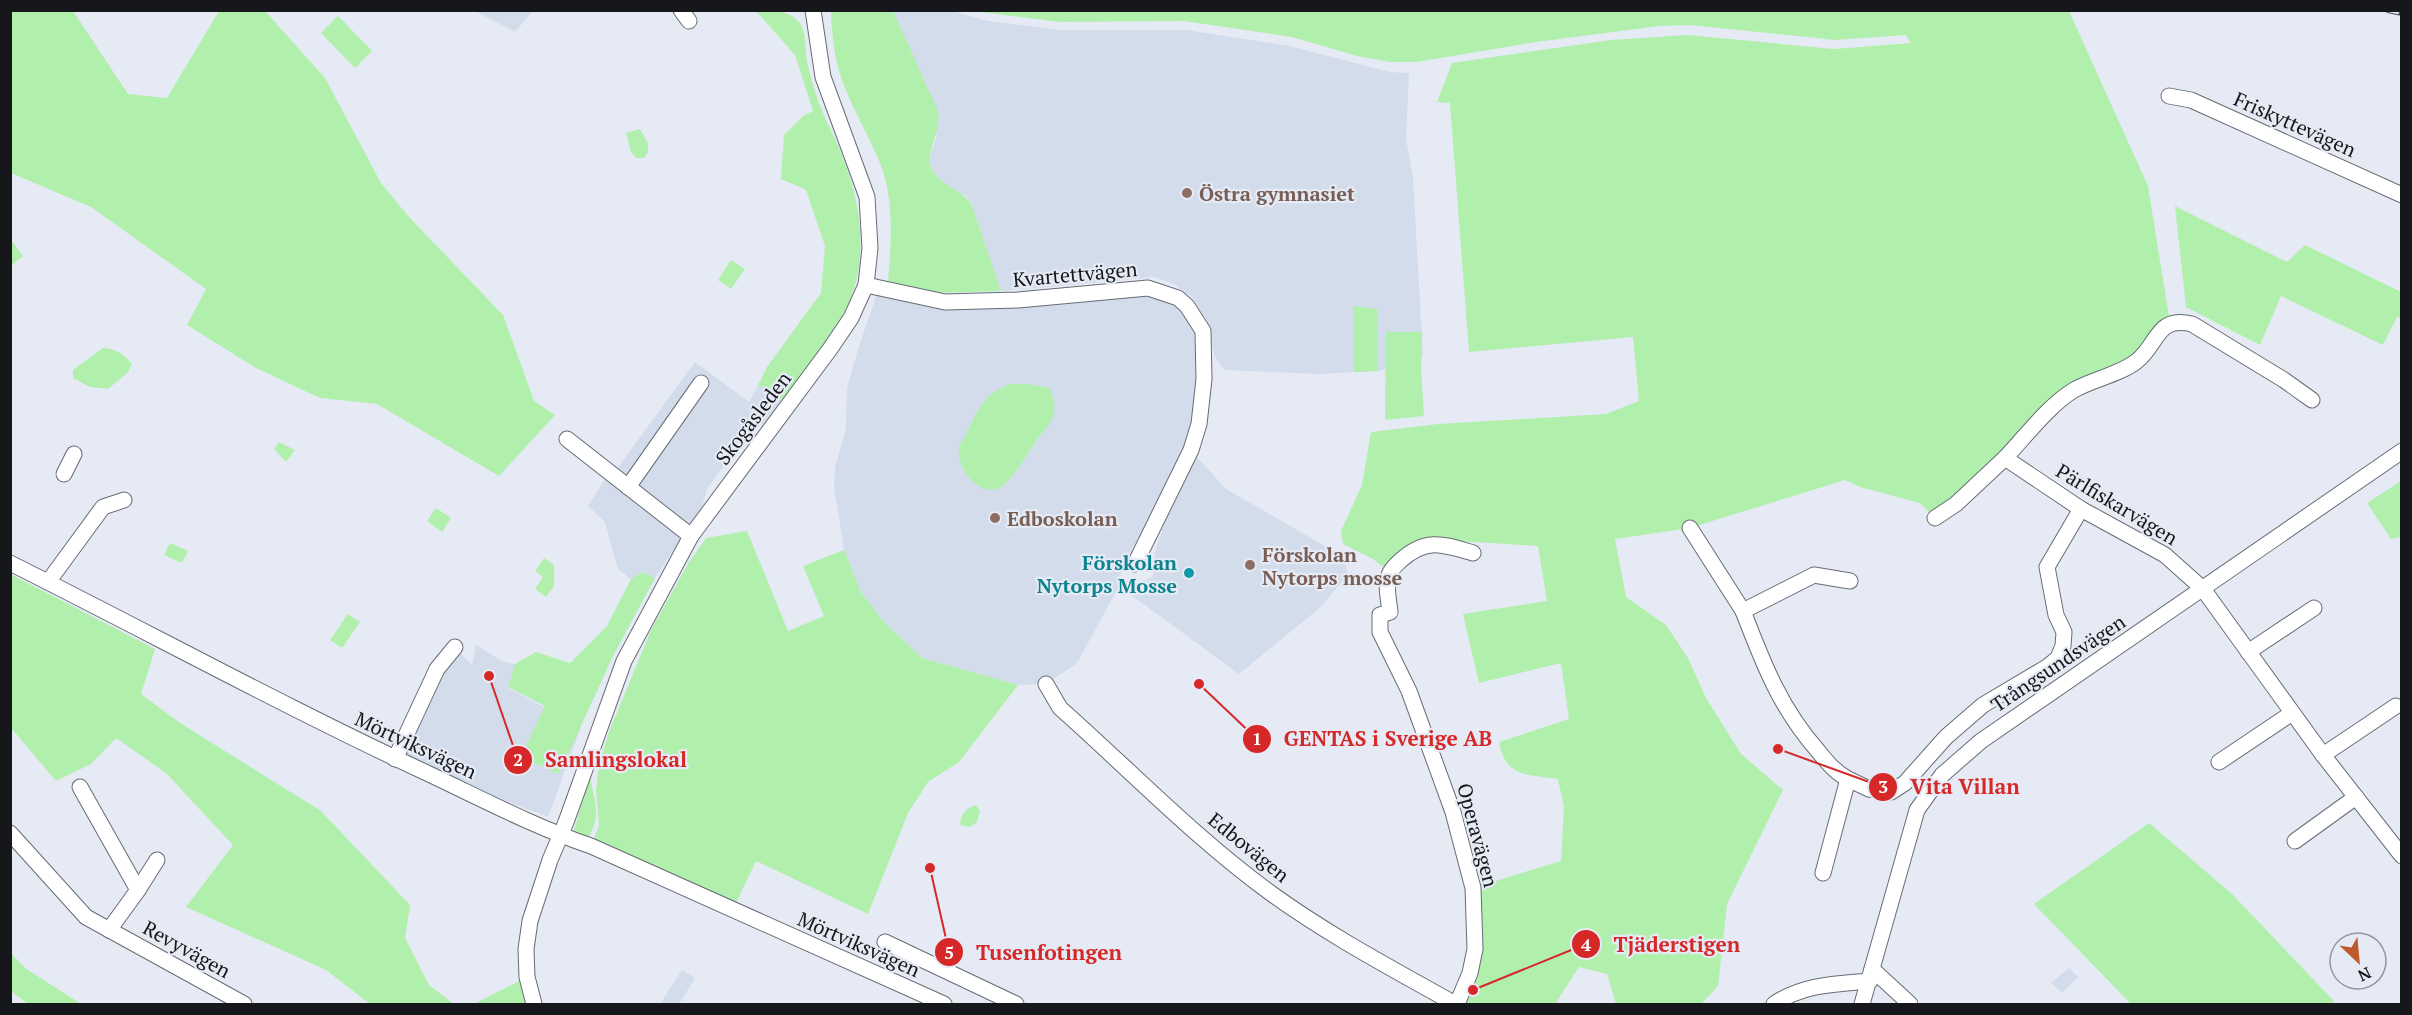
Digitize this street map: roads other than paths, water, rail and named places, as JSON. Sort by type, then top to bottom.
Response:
[{"type":"street","name":"Skogåsleden","points":[[534,1005],[527,977],[526,949],[530,921],[624,661],[691,536],[790,405],[851,318],[866,285],[870,248],[867,196],[823,76],[813,10]]},
{"type":"street","name":"Friskyttevägen","points":[[2169,96],[2191,100],[2402,195]]},
{"type":"street","name":"Kvartettvägen","points":[[866,285],[945,302],[1018,300],[1148,288],[1178,298],[1187,306],[1203,331],[1204,379],[1198,424],[1191,450],[1135,564]]},
{"type":"street","points":[[1935,518],[1956,504],[2005,458],[2063,398],[2075,390],[2138,361],[2163,327],[2170,323],[2192,324],[2284,380],[2312,400]]},
{"type":"street","points":[[628,487],[701,383]]},
{"type":"street","points":[[567,439],[691,536]]},
{"type":"street","name":"Trångsundsvägen","points":[[1862,1005],[1917,810],[1942,775],[1982,741],[2402,451]]},
{"type":"street","points":[[64,474],[74,454]]},
{"type":"street","name":"Pärlfiskarvägen","points":[[2005,458],[2081,509],[2165,555],[2203,589],[2323,755],[2402,856]]},
{"type":"street","points":[[48,582],[103,507],[124,500]]},
{"type":"street","points":[[1690,528],[1743,611],[1771,682],[1800,731],[1838,774],[1869,789],[1891,792],[1905,783],[1946,737],[1983,705],[2058,658],[2063,646],[2064,632],[2056,615],[2047,567],[2081,509]]},
{"type":"street","name":"Operavägen","points":[[1456,1005],[1470,974],[1475,949],[1473,888],[1453,812],[1409,691],[1380,633],[1380,615],[1390,612],[1388,576],[1392,568],[1407,555],[1424,544],[1447,546],[1473,553]]},
{"type":"street","name":"Mörtviksvägen","points":[[10,563],[284,705],[396,759],[560,835],[591,846],[944,1005]]},
{"type":"street","points":[[1743,611],[1815,575],[1850,581]]},
{"type":"street","points":[[2248,651],[2314,608]]},
{"type":"street","points":[[396,759],[437,669],[455,647]]},
{"type":"street","name":"Edbovägen","points":[[1046,684],[1060,708],[1214,848],[1272,894],[1335,936],[1456,1005]]},
{"type":"street","points":[[2323,755],[2396,706]]},
{"type":"street","points":[[2219,762],[2292,713]]},
{"type":"street","points":[[1822,873],[1848,779]]},
{"type":"street","name":"Revyvägen","points":[[80,787],[138,890]]},
{"type":"street","points":[[2295,841],[2356,796]]},
{"type":"street","name":"Revyvägen","points":[[10,834],[86,917],[244,1005]]},
{"type":"street","name":"Revyvägen","points":[[110,930],[157,860]]},
{"type":"street","points":[[885,942],[1016,1005]]},
{"type":"street","points":[[1774,1005],[1785,997],[1810,987],[1871,975],[1910,1005]]},
{"type":"railway","points":[[2388,10],[2402,13]]},
{"type":"place","name":"Östra gymnasiet","points":[[1187,193]]},
{"type":"place","name":"Edboskolan","points":[[995,518]]},
{"type":"place","name":"Förskolan Nytorps mosse","points":[[1250,565]]},
{"type":"place","name":"Förskolan Nytorps Mosse","points":[[1189,573]]},
{"type":"place","name":"Samlingslokal","points":[[489,676]]},
{"type":"place","name":"GENTAS i Sverige AB","points":[[1199,684]]},
{"type":"place","name":"Vita Villan","points":[[1778,749]]},
{"type":"place","name":"Tusenfotingen","points":[[930,868]]},
{"type":"place","name":"Tjäderstigen","points":[[1473,990]]}]
